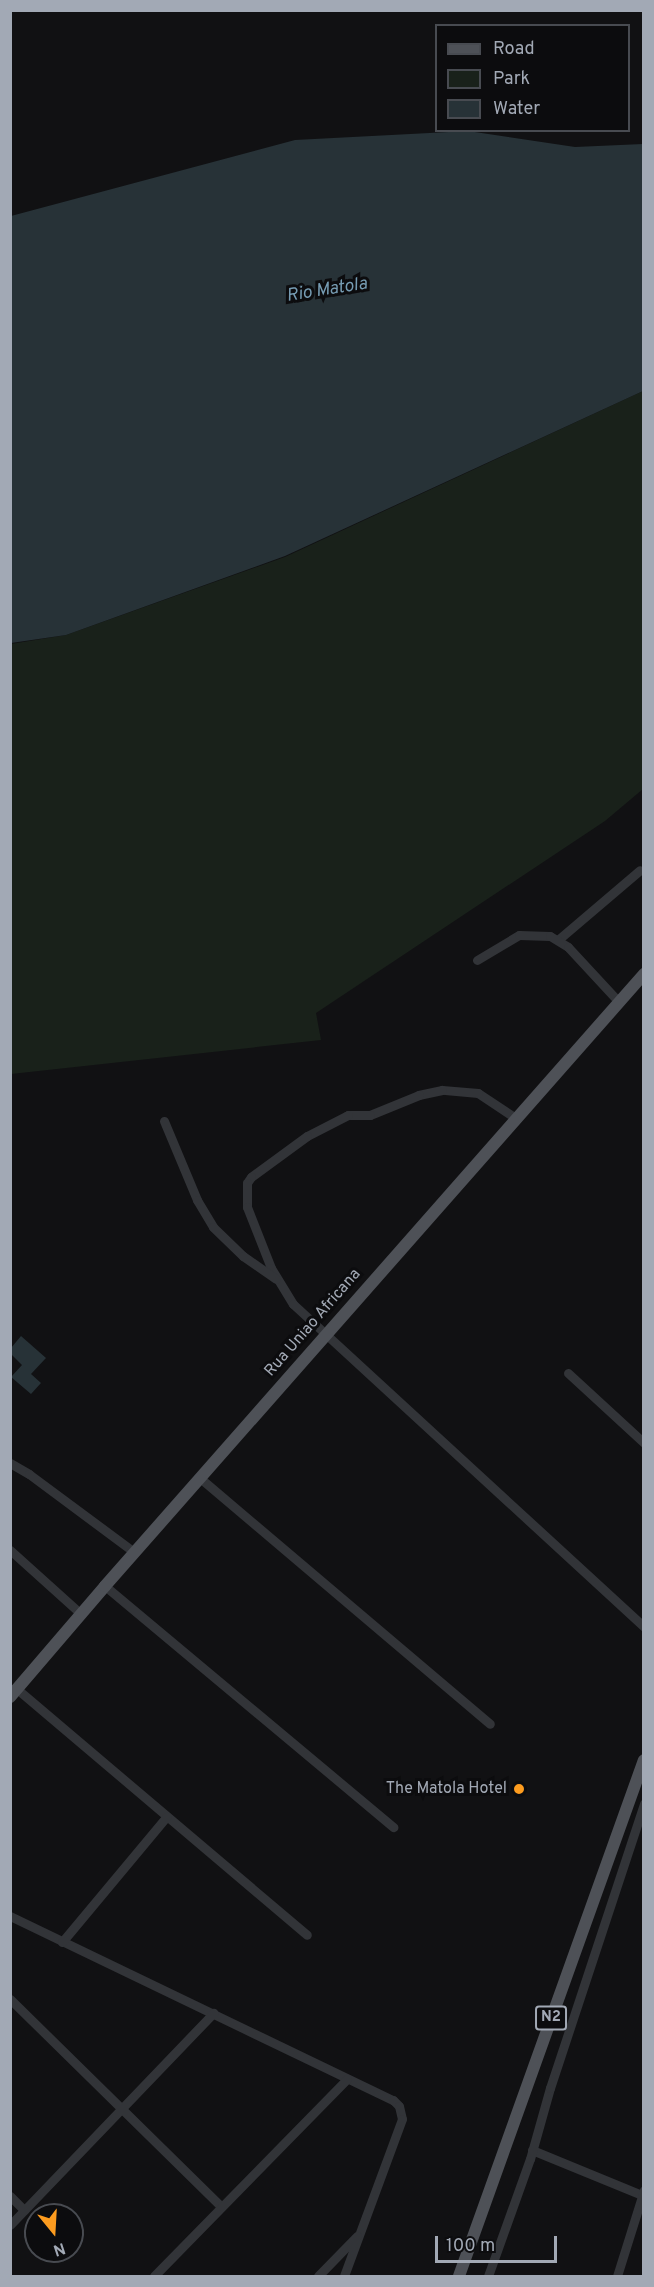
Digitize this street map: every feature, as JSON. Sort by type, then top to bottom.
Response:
[{"type":"main road","name":"Rua Uniao Africana","points":[[14,1693],[324,1335],[644,974]]},
{"type":"main road","name":"N2","points":[[459,2277],[644,1760]]},
{"type":"street","points":[[559,939],[640,870]]},
{"type":"street","points":[[477,960],[519,935],[534,934],[559,939],[619,1002]]},
{"type":"street","points":[[517,1119],[478,1093],[442,1090],[419,1095],[370,1115],[348,1114],[307,1136],[251,1177],[247,1183],[247,1207],[250,1219],[278,1281],[293,1304],[324,1335],[644,1627]]},
{"type":"street","points":[[164,1121],[197,1200],[213,1227],[243,1256],[278,1281]]},
{"type":"street","points":[[568,1373],[644,1443]]},
{"type":"street","points":[[10,1463],[29,1474],[134,1552]]},
{"type":"street","points":[[200,1478],[490,1724]]},
{"type":"street","points":[[10,1550],[81,1614]]},
{"type":"street","points":[[105,1586],[393,1827]]},
{"type":"street","points":[[14,1693],[307,1935]]},
{"type":"street","points":[[488,2277],[532,2150],[550,2088],[644,1803]]},
{"type":"street","points":[[62,1942],[166,1817]]},
{"type":"street","points":[[10,1916],[393,2100],[399,2106],[402,2119],[344,2277]]},
{"type":"street","points":[[10,1999],[221,2206]]},
{"type":"street","points":[[31,2203],[213,2013]]},
{"type":"street","points":[[154,2277],[347,2079]]},
{"type":"street","points":[[532,2150],[643,2194],[617,2277]]},
{"type":"street","points":[[10,2196],[24,2210],[10,2224]]},
{"type":"street","points":[[318,2277],[358,2235]]},
{"type":"green space","points":[[643,391],[643,789],[605,821],[316,1013],[321,1040],[11,1074],[11,644],[66,635],[285,557]]},
{"type":"water","name":"Rio Matola","points":[[475,132],[575,147],[643,144],[643,391],[285,556],[66,635],[11,643],[11,216],[295,140]]},
{"type":"water","points":[[21,1336],[46,1358],[31,1374],[41,1383],[31,1394],[11,1377],[22,1365],[11,1354],[11,1348]]},
{"type":"place","name":"The Matola Hotel","points":[[519,1789]]}]
